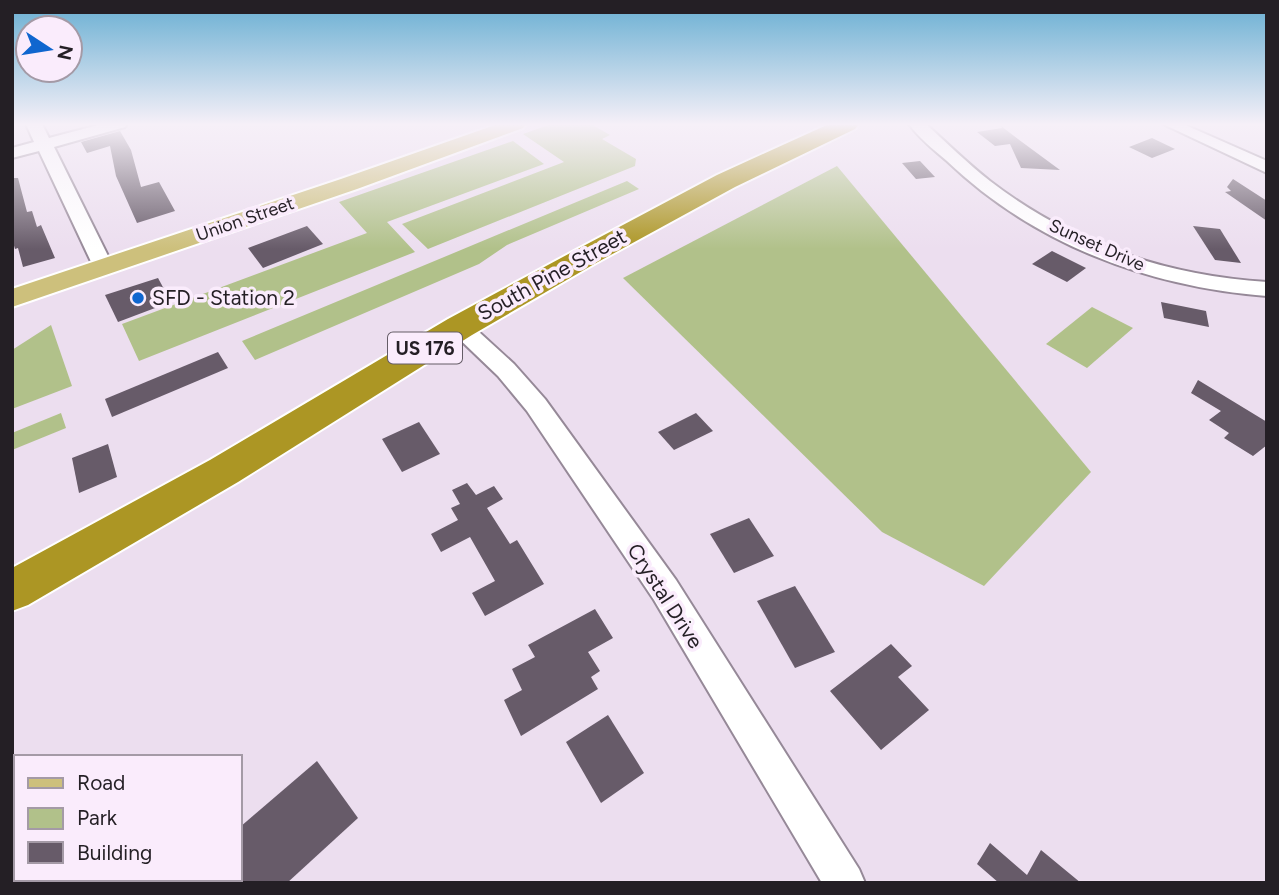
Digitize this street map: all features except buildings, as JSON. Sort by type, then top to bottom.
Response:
[{"type":"highway","name":"South Pine Street","points":[[12,591],[224,471],[460,327],[715,187],[759,166]]},
{"type":"main road","name":"Union Street","points":[[12,298],[397,166]]},
{"type":"street","points":[[54,166],[104,268]]},
{"type":"street","name":"Sunset Drive","points":[[963,166],[982,183],[1079,241],[1138,265],[1221,286],[1267,289]]},
{"type":"street","name":"Crystal Drive","points":[[460,327],[506,370],[536,405],[665,590],[845,883]]},
{"type":"green space","points":[[442,166],[539,166],[387,222],[415,252],[139,361],[122,324],[367,233],[339,202]]},
{"type":"green space","points":[[554,166],[635,166],[428,249],[402,224]]},
{"type":"green space","points":[[837,166],[1091,472],[984,586],[882,532],[623,278]]},
{"type":"green space","points":[[627,181],[639,189],[507,245],[479,264],[255,360],[242,341]]},
{"type":"green space","points":[[1092,307],[1133,328],[1087,368],[1046,344]]},
{"type":"green space","points":[[51,325],[72,386],[12,409],[12,350]]},
{"type":"green space","points":[[61,413],[66,428],[12,450],[12,433]]},
{"type":"place","name":"SFD - Station 2","points":[[138,298]]}]
